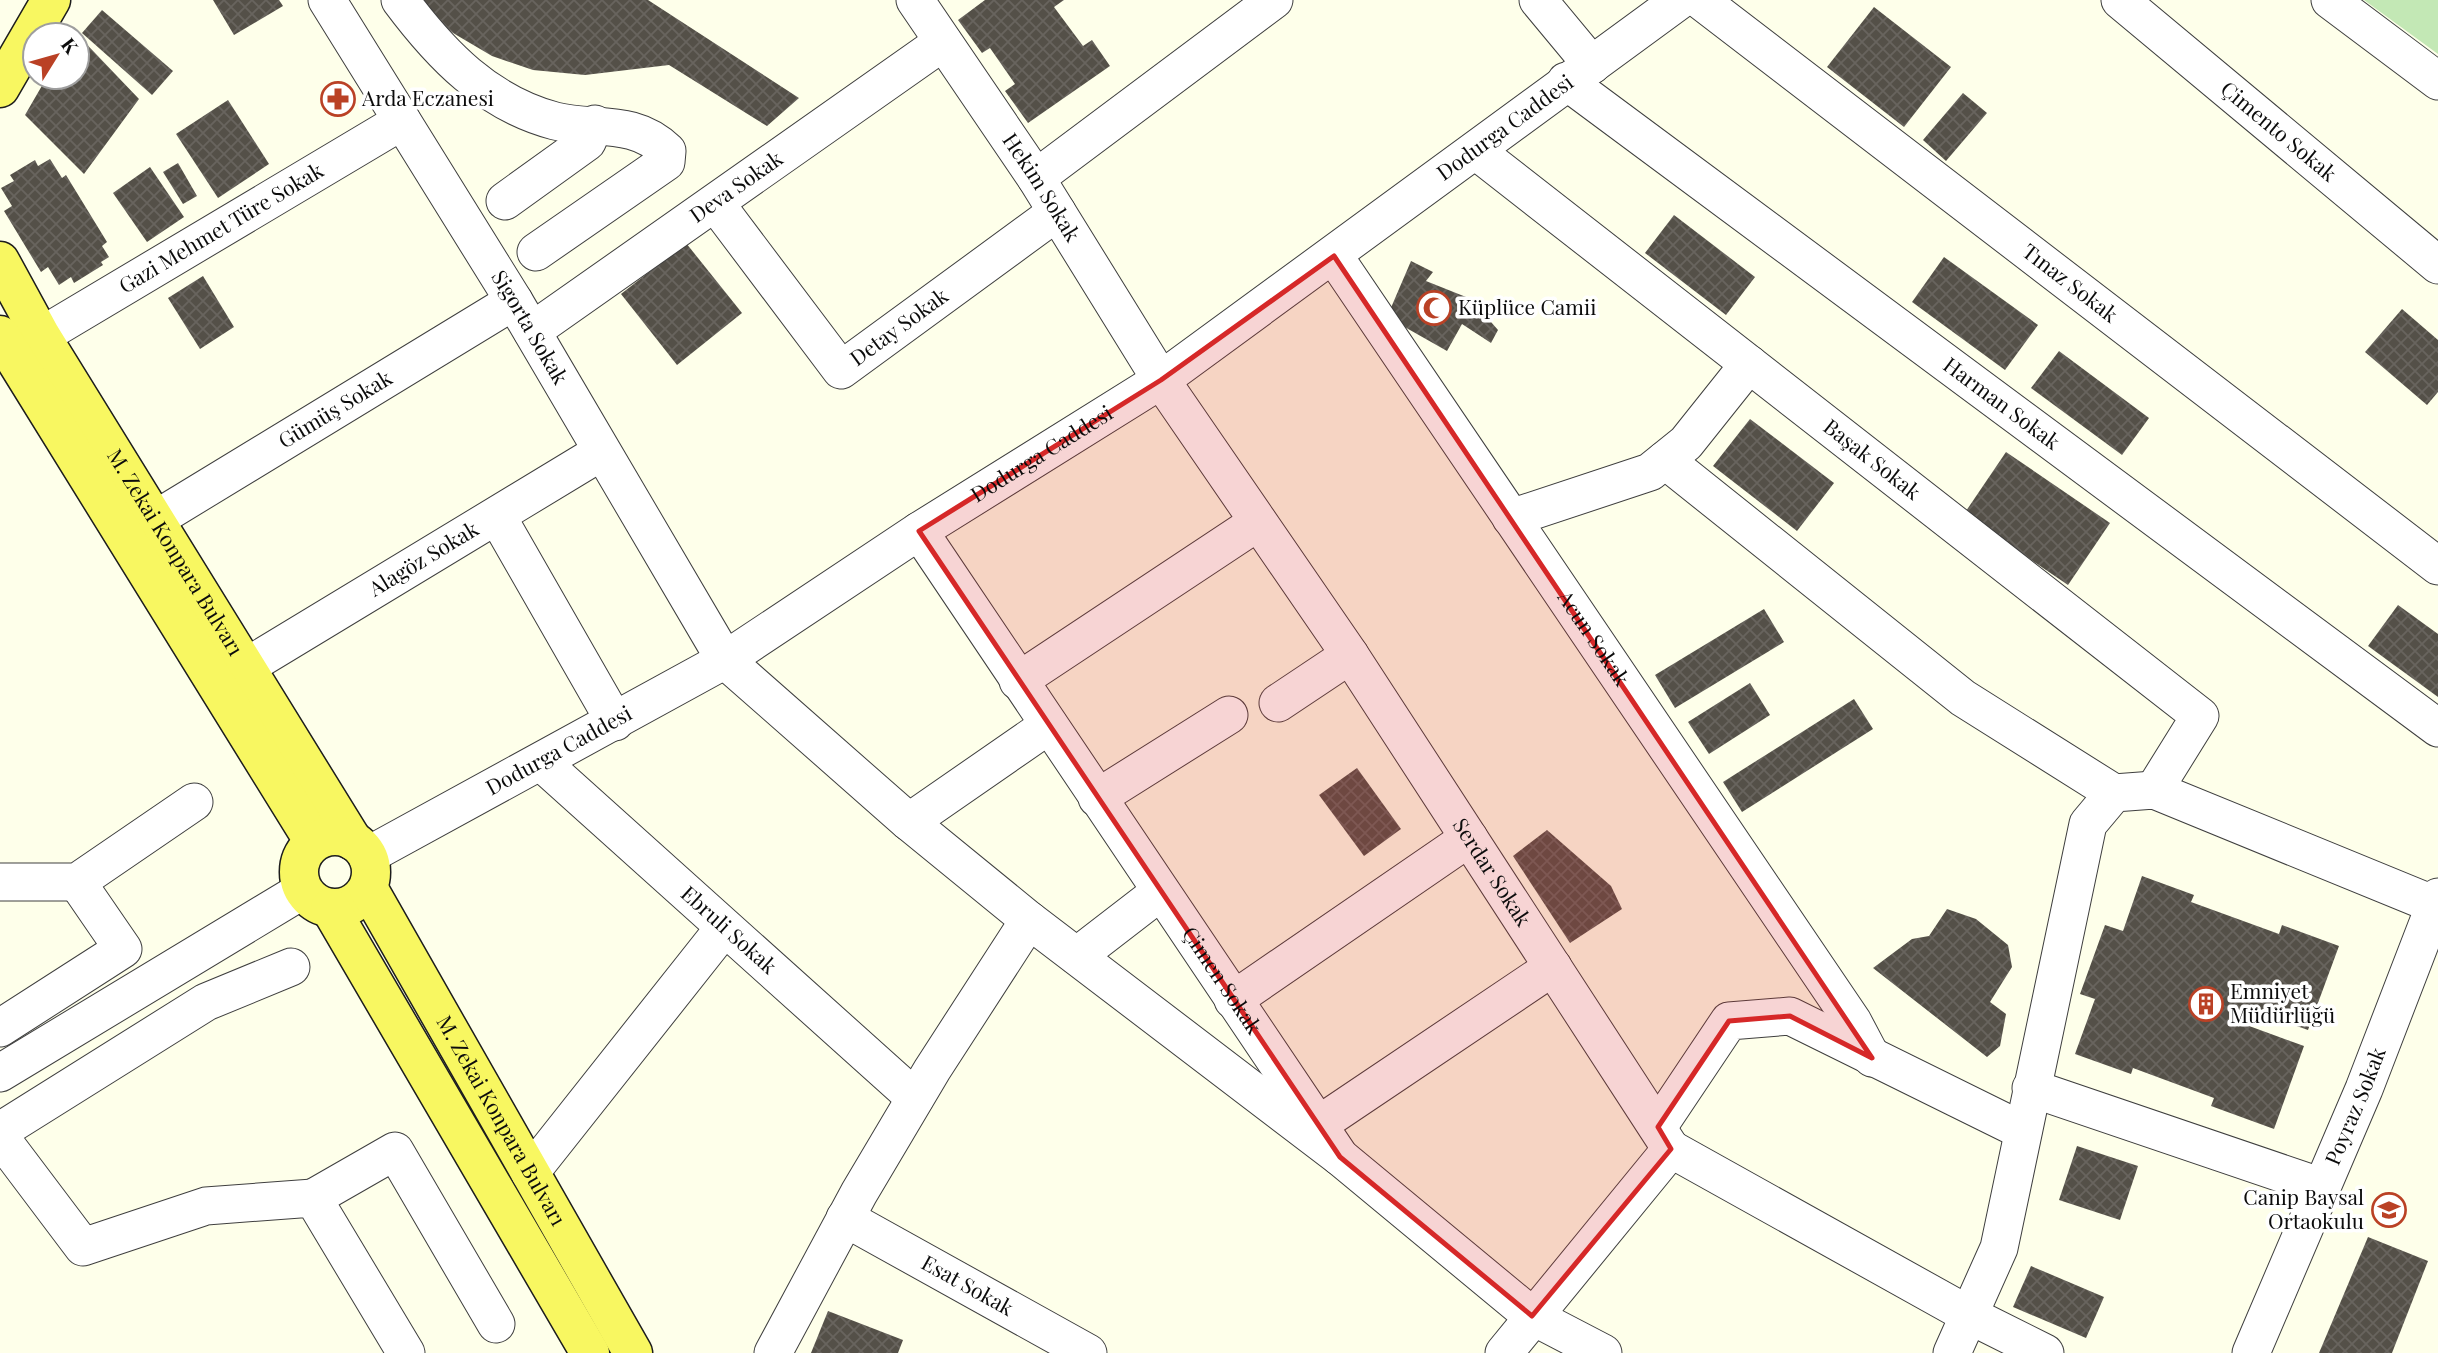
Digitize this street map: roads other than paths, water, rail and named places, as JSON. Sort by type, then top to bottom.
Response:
[{"type":"main road","points":[[0,37],[21,0]]},
{"type":"main road","points":[[0,88],[51,0]]},
{"type":"main road","name":"M. Zekai Konpara Bulvarı","points":[[0,261],[41,335],[156,519],[362,862],[530,1173],[633,1353]]},
{"type":"main road","name":"M. Zekai Konpara Bulvarı","points":[[0,335],[314,842]]},
{"type":"main road","points":[[334,835],[362,862],[350,906],[316,899],[298,873],[299,862],[314,842],[334,835]]},
{"type":"main road","name":"M. Zekai Konpara Bulvarı","points":[[316,899],[590,1353]]},
{"type":"street","name":"Sigorta Sokak","points":[[327,0],[523,316],[725,660],[909,822],[1029,920],[1340,1157]]},
{"type":"street","points":[[400,0],[454,65],[494,95],[558,122],[595,124],[656,139],[667,151],[666,162],[536,252]]},
{"type":"street","points":[[1036,178],[1273,0]]},
{"type":"street","name":"Harman Sokak","points":[[1538,0],[1579,73],[2438,728]]},
{"type":"street","name":"Dodurga Caddesi","points":[[362,862],[725,660],[919,531],[1161,380],[1334,256],[1680,0]]},
{"type":"street","name":"Tınaz Sokak","points":[[1700,0],[2438,566]]},
{"type":"street","name":"Çimento Sokak","points":[[2120,0],[2438,265]]},
{"type":"street","points":[[2330,0],[2438,81]]},
{"type":"street","name":"Hekim Sokak","points":[[923,4],[943,43],[1036,178],[1161,380]]},
{"type":"street","name":"Deva Sokak","points":[[523,316],[716,204],[943,43]]},
{"type":"street","name":"Gazi Mehmet Türe Sokak","points":[[41,335],[402,121]]},
{"type":"street","points":[[505,201],[587,142],[595,124]]},
{"type":"street","name":"Başak Sokak","points":[[1476,151],[2200,716],[2154,790]]},
{"type":"street","name":"Detay Sokak","points":[[716,204],[841,370],[1057,212]]},
{"type":"street","name":"Acun Sokak","points":[[1334,256],[1853,1022],[1872,1058]]},
{"type":"street","name":"Gümüş Sokak","points":[[156,519],[523,316]]},
{"type":"street","points":[[1511,518],[1650,471],[1686,443],[1749,364]]},
{"type":"street","name":"Serdar Sokak","points":[[1161,380],[1350,655],[1665,1138]]},
{"type":"street","name":"Alagöz Sokak","points":[[246,667],[601,452]]},
{"type":"street","points":[[1665,460],[1963,698],[2114,793],[2154,790],[2437,901]]},
{"type":"street","points":[[497,516],[615,722]]},
{"type":"street","points":[[1018,681],[1258,522]]},
{"type":"street","name":"Çimen Sokak","points":[[919,531],[1340,1157],[1532,1316],[1602,1353]]},
{"type":"street","points":[[1278,704],[1350,655]]},
{"type":"street","points":[[1097,798],[1229,715]]},
{"type":"street","points":[[909,822],[1049,725]]},
{"type":"street","name":"Ebruli Sokak","points":[[541,762],[915,1098]]},
{"type":"street","points":[[1952,1353],[2000,1248],[2031,1088],[2088,824],[2114,793]]},
{"type":"street","points":[[0,882],[77,882],[194,802]]},
{"type":"street","points":[[1233,1000],[1469,838]]},
{"type":"street","points":[[0,1028],[123,949],[77,882]]},
{"type":"street","points":[[1077,956],[1160,892]]},
{"type":"street","points":[[0,1073],[316,899]]},
{"type":"street","name":"Poyraz Sokak","points":[[2251,1353],[2364,1089],[2437,901]]},
{"type":"street","points":[[773,1353],[845,1218],[915,1098],[1029,920]]},
{"type":"street","points":[[530,1173],[724,928]]},
{"type":"street","points":[[0,1131],[206,1002],[291,967]]},
{"type":"street","points":[[1318,1125],[1553,967]]},
{"type":"street","points":[[1504,1353],[1665,1138],[1729,1021],[1790,1016],[2023,1131]]},
{"type":"street","points":[[2031,1088],[2322,1187]]},
{"type":"street","points":[[0,1137],[83,1247],[206,1206],[313,1198],[396,1151],[496,1324]]},
{"type":"street","points":[[1665,1138],[1969,1315],[2045,1353]]},
{"type":"street","points":[[313,1198],[406,1353]]},
{"type":"street","name":"Esat Sokak","points":[[845,1218],[1088,1353]]},
{"type":"place","name":"Arda Eczanesi","points":[[338,99]]},
{"type":"place","name":"Küplüce Camii","points":[[1434,308]]},
{"type":"place","name":"Emniyet Müdürlüğü","points":[[2206,1004]]},
{"type":"place","name":"Canip Baysal Ortaokulu","points":[[2389,1210]]}]
